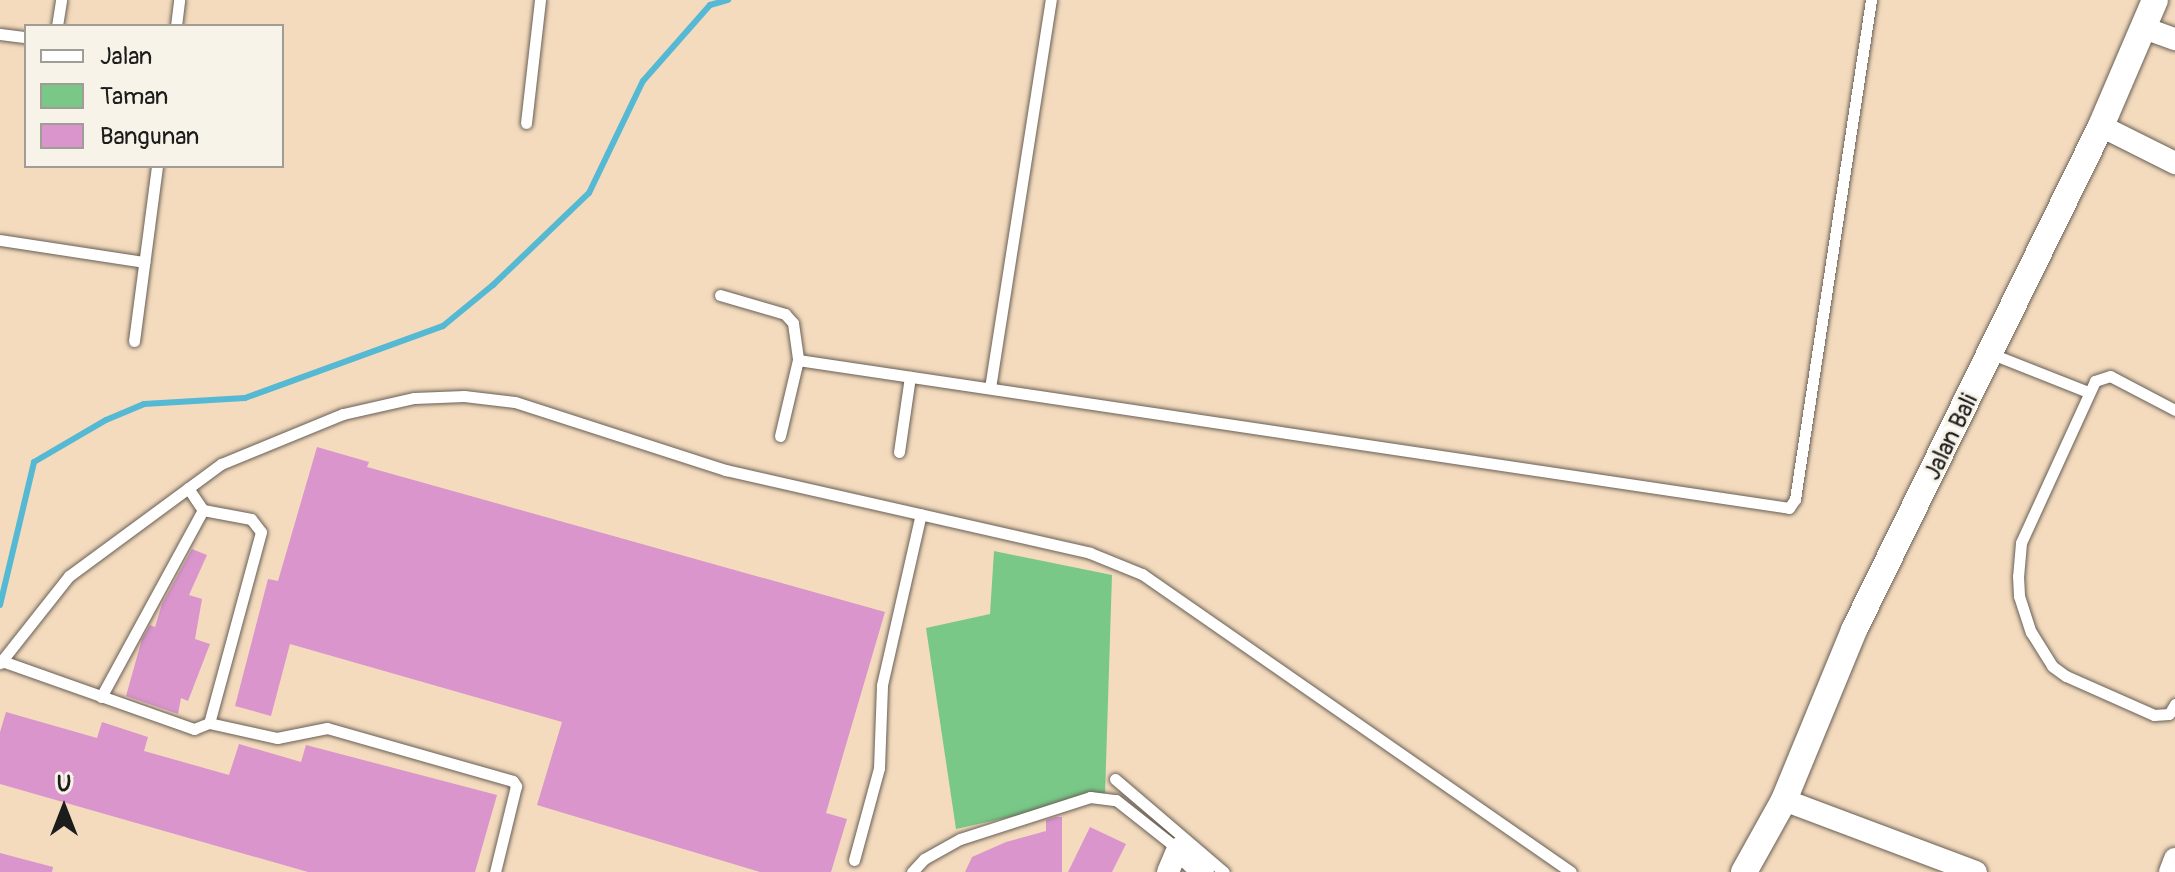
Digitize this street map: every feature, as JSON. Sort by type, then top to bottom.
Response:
[{"type":"street","name":"Jalan Bali","points":[[1744,872],[1784,800],[1854,630],[1992,354],[2101,126],[2155,0]]},
{"type":"street","points":[[2144,28],[2175,39]]},
{"type":"street","points":[[2101,126],[2175,163]]},
{"type":"street","points":[[1784,800],[1976,872]]},
{"type":"street","points":[[1168,872],[1178,849],[1203,872]]},
{"type":"street","points":[[2170,872],[2175,859]]},
{"type":"lane","points":[[57,24],[61,0]]},
{"type":"lane","points":[[176,24],[179,0]]},
{"type":"lane","points":[[526,123],[540,0]]},
{"type":"lane","points":[[990,388],[1051,0]]},
{"type":"lane","points":[[798,360],[1789,508],[1795,499],[1871,0]]},
{"type":"lane","points":[[0,34],[24,37]]},
{"type":"lane","points":[[134,341],[157,168]]},
{"type":"lane","points":[[0,240],[144,262]]},
{"type":"lane","points":[[720,295],[785,314],[793,323],[798,360],[780,436]]},
{"type":"lane","points":[[1992,354],[2088,392]]},
{"type":"lane","points":[[2175,410],[2110,376],[2101,376],[2088,392],[2021,543],[2019,596],[2042,655],[2066,676],[2154,715],[2169,714],[2175,704]]},
{"type":"lane","points":[[899,452],[910,377]]},
{"type":"lane","points":[[495,872],[516,786],[513,781],[327,728],[277,738],[209,723],[194,729],[1,662],[69,576],[221,464],[343,414],[414,398],[464,396],[515,402],[726,470],[1090,553],[1142,574],[1571,872]]},
{"type":"lane","points":[[188,488],[203,510],[251,519],[259,525],[261,532],[209,723]]},
{"type":"lane","points":[[101,697],[203,510]]},
{"type":"lane","points":[[854,860],[879,768],[878,708],[921,514]]},
{"type":"lane","points":[[1115,779],[1224,872]]},
{"type":"lane","points":[[912,872],[924,859],[960,839],[1090,797],[1116,800],[1178,849]]},
{"type":"green space","points":[[994,551],[1112,575],[1105,796],[956,829],[926,628],[990,614]]},
{"type":"building","points":[[317,447],[369,462],[367,467],[885,612],[826,813],[847,819],[831,872],[760,872],[537,805],[562,722],[290,644],[271,716],[235,706],[268,579],[278,581]]},
{"type":"building","points":[[192,549],[207,555],[189,595],[202,599],[195,639],[210,644],[188,701],[181,698],[178,714],[126,696],[142,639],[150,625],[155,627],[162,604]]},
{"type":"building","points":[[6,712],[97,738],[102,722],[148,737],[144,751],[229,775],[239,744],[301,762],[306,745],[497,795],[475,872],[308,872],[0,784],[0,732]]},
{"type":"building","points":[[1062,817],[1062,872],[965,872],[972,857],[1006,842],[1046,831],[1046,820]]},
{"type":"building","points":[[1090,827],[1126,844],[1112,872],[1068,872]]},
{"type":"building","points":[[0,853],[53,867],[52,872],[0,872]]},
{"type":"waterway","points":[[0,605],[34,462],[106,420],[144,404],[245,398],[443,326],[493,285],[589,193],[643,81],[710,5],[728,0]]}]
